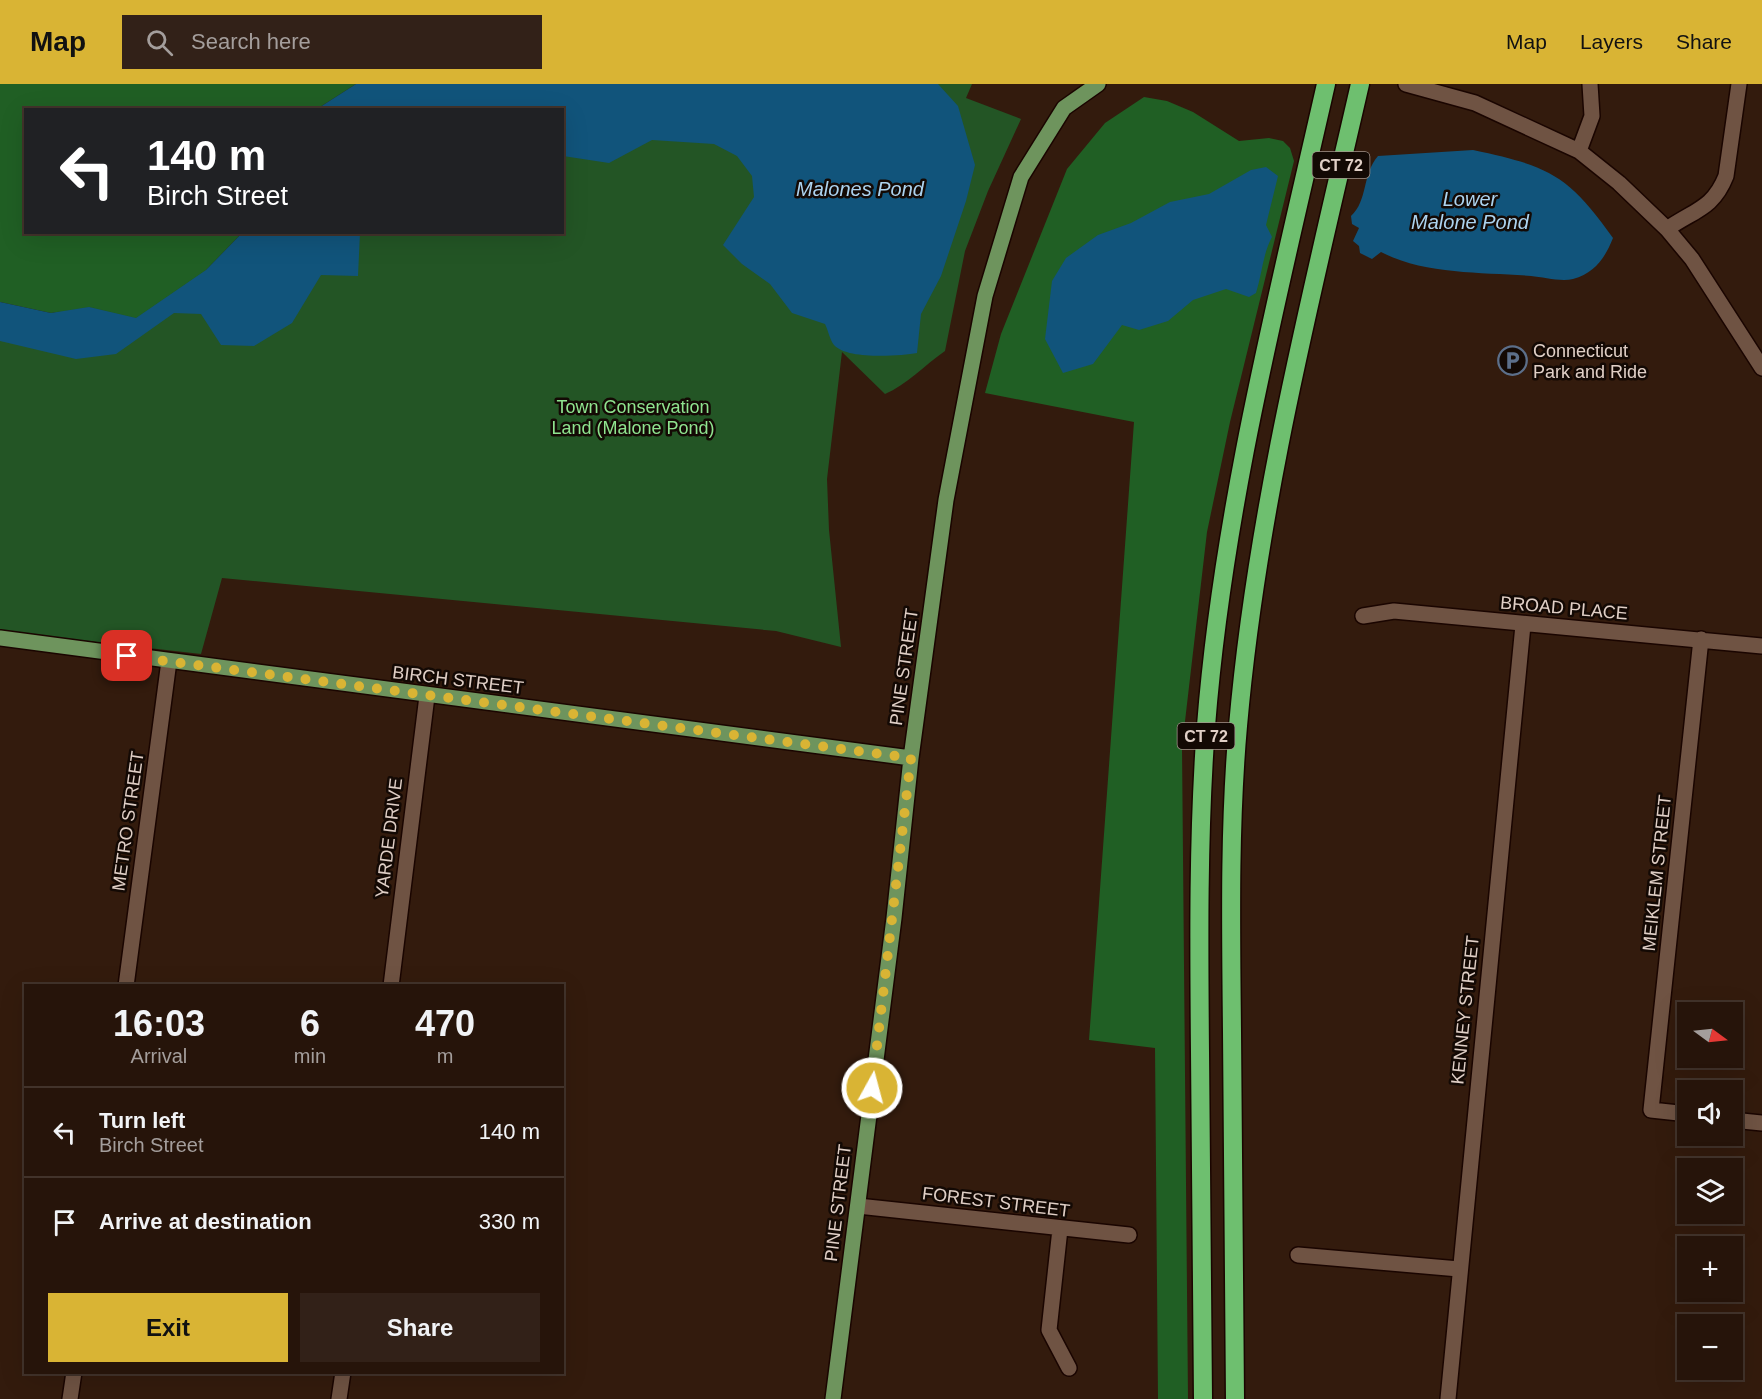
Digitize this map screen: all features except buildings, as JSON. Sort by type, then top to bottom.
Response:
[{"type":"highway","name":"CT 72","points":[[1203,1399],[1199,932],[1201,814],[1206,724],[1228,547],[1243,457],[1326,84]]},
{"type":"highway","name":"CT 72","points":[[1234,1399],[1231,929],[1232,813],[1238,727],[1257,563],[1273,466],[1359,84]]},
{"type":"main road","name":"PINE STREET","points":[[833,1399],[911,758],[955,442],[985,296],[1021,177],[1064,108],[1098,84]]},
{"type":"main road","name":"BIRCH STREET","points":[[0,638],[911,758]]},
{"type":"street","points":[[1406,84],[1475,103],[1579,151],[1619,183],[1667,229],[1707,278],[1762,368]]},
{"type":"street","points":[[1579,151],[1592,116],[1590,84]]},
{"type":"street","points":[[1667,229],[1712,202],[1720,190],[1726,176],[1739,84]]},
{"type":"street","name":"BROAD PLACE","points":[[1363,616],[1394,611],[1762,646]]},
{"type":"street","name":"KENNEY STREET","points":[[1448,1399],[1523,625]]},
{"type":"street","name":"MEIKLEM STREET","points":[[1677,1113],[1651,1110],[1701,639]]},
{"type":"street","name":"METRO STREET","points":[[126,984],[170,661]]},
{"type":"street","name":"YARDE DRIVE","points":[[391,984],[427,696]]},
{"type":"street","points":[[1743,1120],[1762,1123]]},
{"type":"street","name":"FOREST STREET","points":[[858,1206],[1129,1235]]},
{"type":"street","points":[[1060,1229],[1049,1330],[1069,1368]]},
{"type":"street","points":[[1298,1255],[1459,1269]]},
{"type":"street","points":[[70,1399],[74,1374]]},
{"type":"street","points":[[339,1399],[343,1374]]},
{"type":"green space","points":[[0,84],[356,84],[319,108],[24,108],[24,234],[241,234],[206,270],[136,318],[90,307],[51,313],[0,302]]},
{"type":"green space","name":"Town Conservation Land (Malone Pond)","points":[[480,84],[972,84],[966,98],[1021,119],[988,191],[965,251],[945,351],[908,380],[885,394],[842,352],[827,479],[829,530],[841,647],[776,631],[222,578],[201,654],[0,631],[0,328],[206,270],[243,234],[564,234],[564,108],[556,108]]},
{"type":"green space","points":[[1144,97],[1167,101],[1193,112],[1239,141],[1269,138],[1283,141],[1290,148],[1294,161],[1230,422],[1207,532],[1182,747],[1188,1399],[1158,1399],[1155,1048],[1089,1040],[1134,422],[985,393],[1001,334],[1067,169],[1105,123]]},
{"type":"water","name":"Malones Pond","points":[[356,84],[938,84],[958,106],[975,165],[966,201],[941,276],[921,314],[917,353],[887,356],[861,355],[841,350],[834,345],[825,324],[792,313],[770,284],[742,264],[723,245],[754,197],[752,176],[737,156],[714,144],[652,140],[609,163],[564,156],[564,108],[319,108]]},
{"type":"water","name":"Lower Malone Pond","points":[[1473,150],[1538,168],[1569,186],[1597,216],[1613,238],[1598,264],[1581,276],[1563,280],[1435,269],[1416,265],[1381,252],[1372,259],[1360,253],[1359,246],[1353,241],[1359,228],[1352,224],[1351,216],[1360,203],[1369,171],[1378,156]]},
{"type":"water","points":[[1266,167],[1278,176],[1266,225],[1272,237],[1256,293],[1249,297],[1226,289],[1193,300],[1168,321],[1139,330],[1122,325],[1093,364],[1063,373],[1045,339],[1052,281],[1066,258],[1098,235],[1131,223],[1170,202],[1209,194],[1251,170]]},
{"type":"water","points":[[241,234],[360,234],[358,276],[321,275],[292,323],[254,346],[221,345],[201,314],[174,313],[116,354],[76,359],[0,341],[0,302],[51,313],[89,307],[136,318],[206,270]]},
{"type":"place","name":"Connecticut Park and Ride","points":[[1512,361]]},
{"type":"route","points":[[127,656],[911,758],[894,918],[872,1088]]}]
